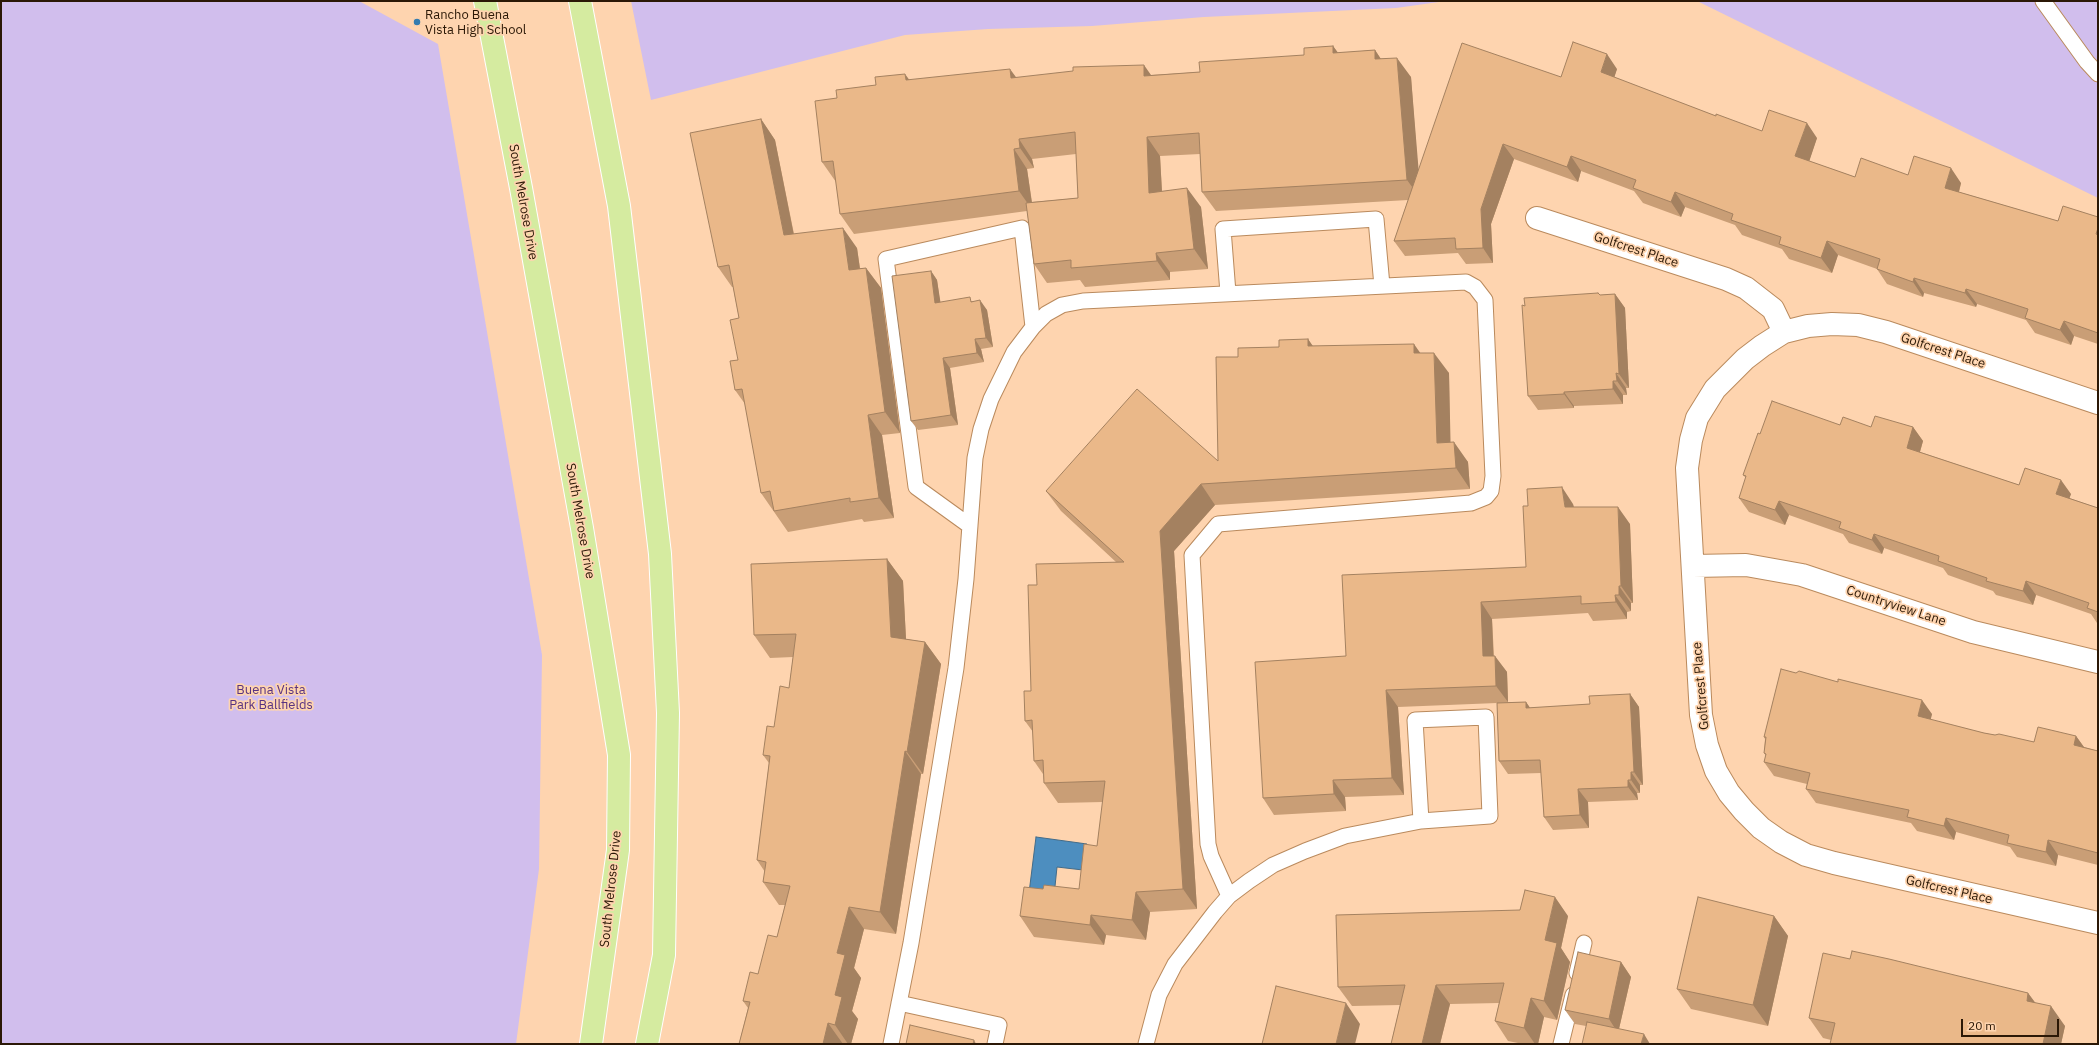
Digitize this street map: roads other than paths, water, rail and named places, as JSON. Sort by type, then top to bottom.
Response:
[{"type":"main road","name":"South Melrose Drive","points":[[485,1],[521,188],[576,497],[619,755],[618,850],[591,1044]]},
{"type":"main road","points":[[580,1],[619,206],[660,554],[668,713],[664,955],[647,1044]]},
{"type":"street","name":"Golfcrest Place","points":[[1536,218],[1726,279],[1746,288],[1773,309],[1784,332]]},
{"type":"street","name":"Golfcrest Place","points":[[2098,403],[1886,332],[1858,325],[1832,324],[1808,326],[1784,332],[1756,350],[1730,373],[1708,398],[1697,418],[1691,440],[1687,468],[1701,715],[1707,745],[1716,771],[1729,793],[1761,828],[1781,842],[1806,855],[1834,863],[2098,923]]},
{"type":"street","name":"Countryview Lane","points":[[1693,566],[1746,565],[1802,575],[1973,632],[2098,662]]},
{"type":"lane","points":[[2044,1],[2087,62],[2098,74]]},
{"type":"lane","points":[[1228,293],[1223,229],[1376,219],[1382,286]]},
{"type":"lane","points":[[970,526],[916,487],[886,259],[1022,228],[1033,327]]},
{"type":"lane","points":[[891,1044],[956,668],[963,614],[975,458],[981,429],[1002,374],[1014,352],[1033,327],[1046,314],[1062,306],[1083,301],[1466,282],[1474,287],[1485,300],[1493,476],[1491,491],[1480,501],[1471,503],[1218,524],[1192,555],[1208,844],[1211,856],[1229,896]]},
{"type":"lane","points":[[1146,1044],[1155,1008],[1167,979],[1198,932],[1229,896],[1273,865],[1305,850],[1345,836],[1421,821],[1490,816],[1486,717],[1415,720],[1421,821]]},
{"type":"lane","points":[[1561,1044],[1584,943]]},
{"type":"lane","points":[[899,1003],[999,1025],[995,1044]]},
{"type":"water","points":[[1036,837],[1087,844],[1083,870],[1057,867],[1054,896],[1029,893]]},
{"type":"place","name":"Rancho Buena Vista High School","points":[[417,22]]},
{"type":"park label","name":"Buena Vista Park Ballfields","points":[[271,698]]}]
